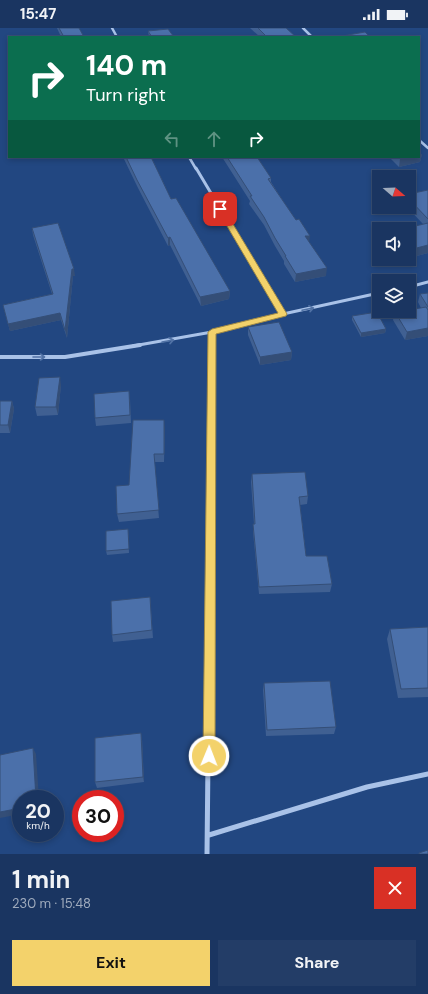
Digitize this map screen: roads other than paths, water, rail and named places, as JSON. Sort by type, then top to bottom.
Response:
[{"type":"street","points":[[303,28],[311,36]]},
{"type":"street","points":[[420,141],[428,148]]},
{"type":"street","points":[[190,158],[283,314]]},
{"type":"street","points":[[416,285],[428,282]]},
{"type":"street","points":[[0,357],[65,357],[143,345],[212,332],[283,314],[372,295]]},
{"type":"street","points":[[207,854],[209,835],[212,332]]},
{"type":"street","points":[[209,835],[368,787],[428,774]]}]
